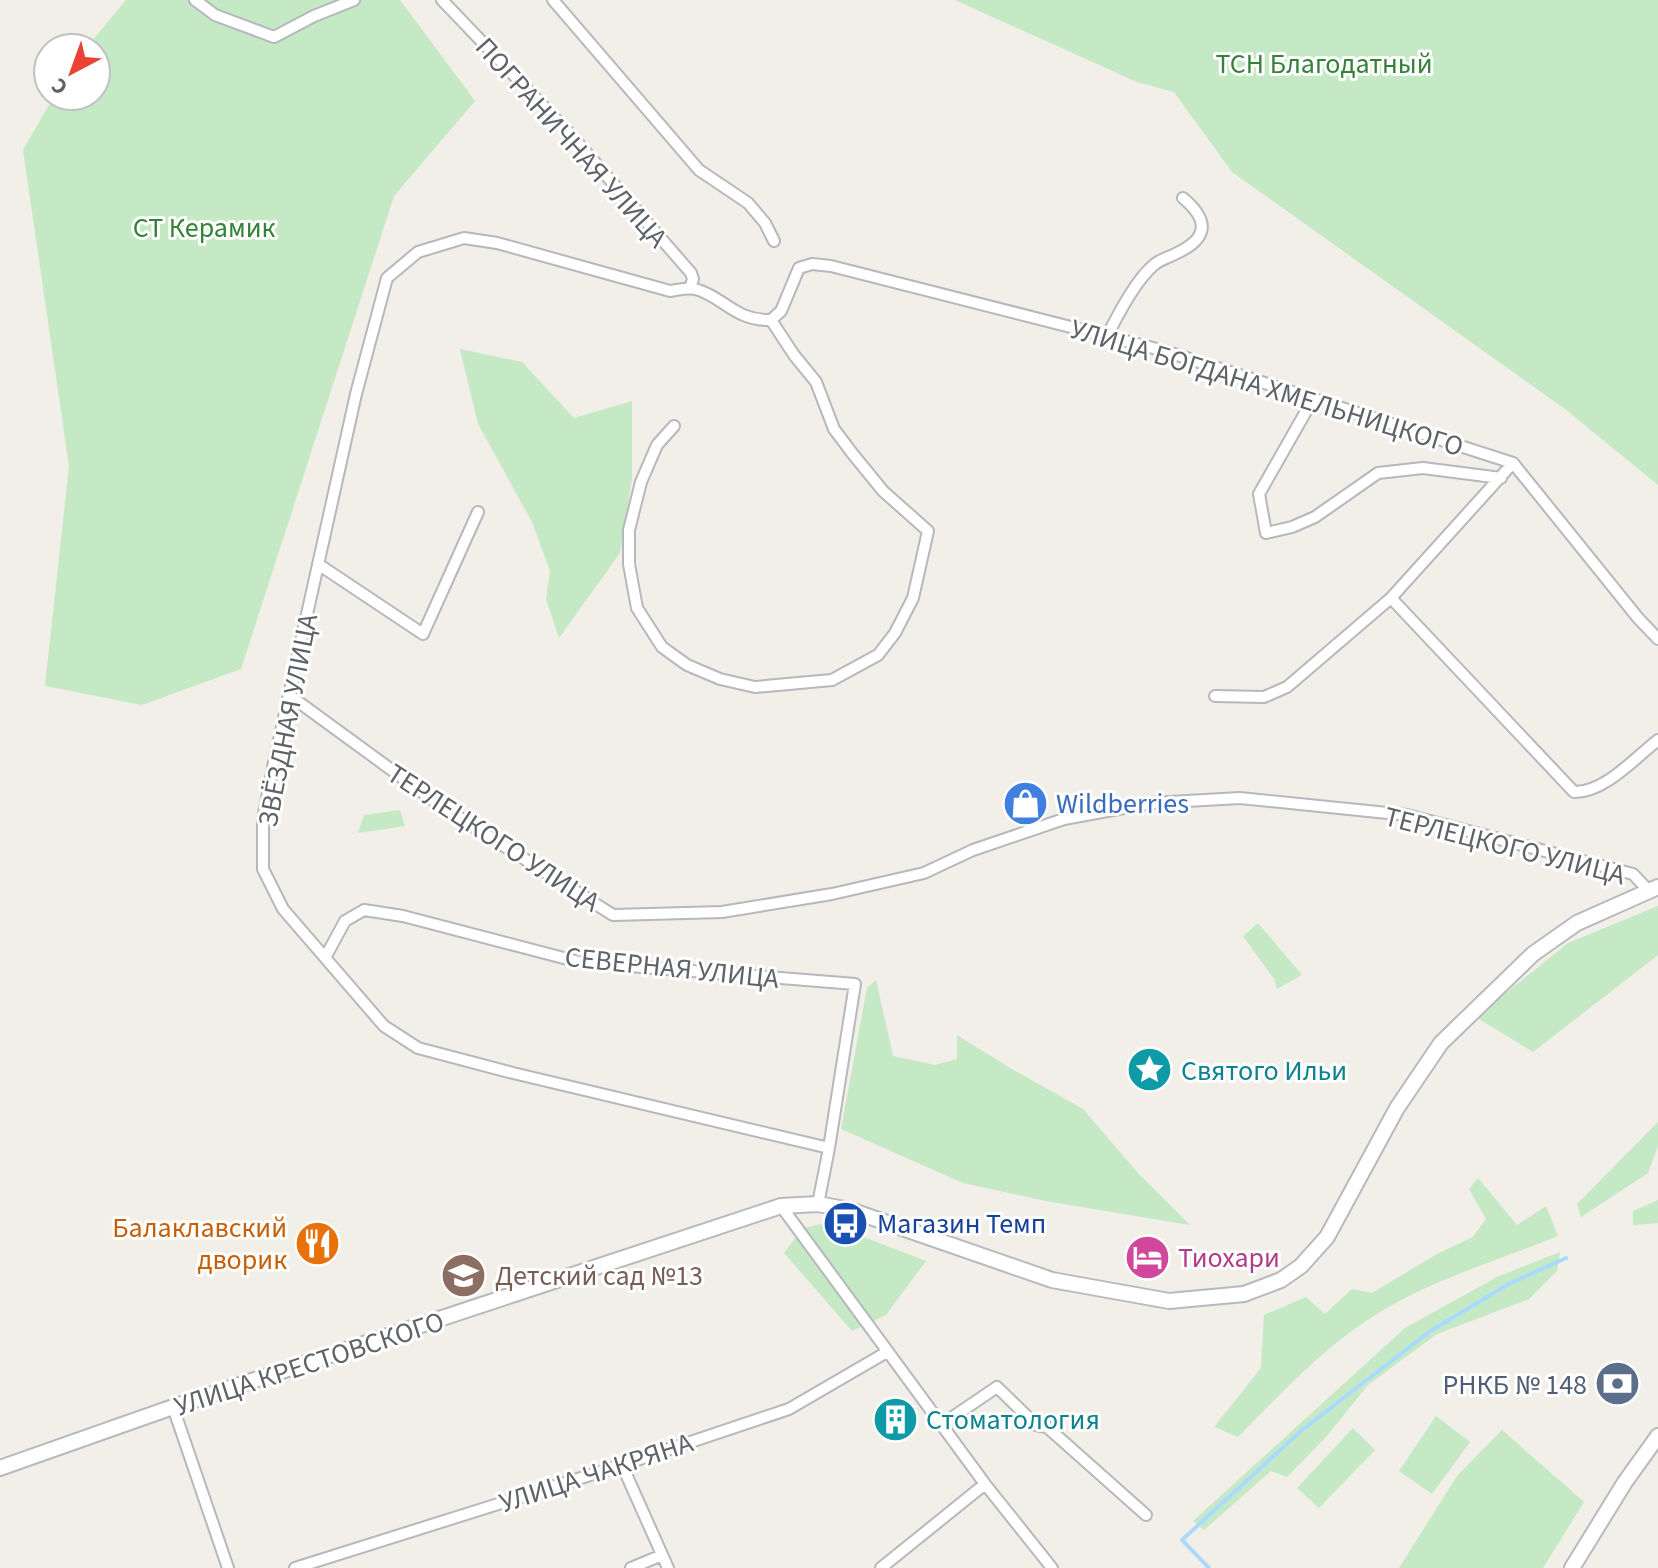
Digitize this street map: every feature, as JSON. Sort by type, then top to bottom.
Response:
[{"type":"main road","name":"УЛИЦА КРЕСТОВСКОГО","points":[[0,1468],[173,1407],[781,1206],[818,1204],[850,1210],[1052,1280],[1169,1301],[1215,1298],[1256,1289],[1281,1280],[1301,1266],[1327,1237],[1406,1095],[1441,1043],[1486,997],[1533,954],[1577,923],[1654,889]]},
{"type":"main road","points":[[1572,1568],[1625,1482],[1658,1436]]},
{"type":"street","points":[[195,0],[215,15],[274,37],[354,0]]},
{"type":"street","name":"ПОГРАНИЧНАЯ УЛИЦА","points":[[442,0],[572,136],[691,273],[690,288]]},
{"type":"street","points":[[553,0],[699,170],[748,203],[765,223],[774,241]]},
{"type":"street","points":[[1107,336],[1124,302],[1155,264],[1182,251],[1199,238],[1203,225],[1199,211],[1183,198]]},
{"type":"street","name":"ЗВЁЗДНАЯ УЛИЦА","points":[[690,288],[670,291],[497,243],[464,238],[418,252],[387,278],[356,394],[289,695],[263,819],[263,869],[283,909],[384,1026],[418,1048],[829,1148]]},
{"type":"street","name":"УЛИЦА БОГДАНА ХМЕЛЬНИЦКОГО","points":[[771,320],[781,311],[799,268],[812,264],[831,266],[1165,351],[1513,463]]},
{"type":"street","points":[[674,426],[657,445],[646,470],[629,530],[629,564],[637,608],[662,647],[687,665],[709,675],[755,687],[832,680],[878,655],[895,633],[913,598],[928,531],[883,491],[834,429],[816,382],[771,320],[756,321],[690,288]]},
{"type":"street","points":[[1313,399],[1259,494],[1266,533],[1315,517],[1378,473],[1423,468],[1501,478]]},
{"type":"street","points":[[1215,696],[1264,697],[1287,687],[1391,598],[1513,463],[1658,639]]},
{"type":"street","points":[[318,564],[423,634],[478,512]]},
{"type":"street","points":[[1391,598],[1574,792],[1587,792],[1610,778],[1658,740]]},
{"type":"street","name":"ТЕРЛЕЦКОГО УЛИЦА","points":[[289,695],[441,806],[613,915],[722,912],[832,894],[924,873],[973,850],[1064,819],[1151,803],[1240,798],[1407,815],[1633,874],[1654,889]]},
{"type":"street","name":"СЕВЕРНАЯ УЛИЦА","points":[[326,956],[345,921],[364,910],[403,916],[579,962],[855,984],[829,1148]]},
{"type":"street","points":[[818,1204],[829,1148]]},
{"type":"street","points":[[781,1206],[985,1484],[1052,1568]]},
{"type":"street","name":"УЛИЦА ЧАКРЯНА","points":[[295,1568],[789,1409],[887,1352]]},
{"type":"street","points":[[941,1425],[997,1387],[1036,1425],[1047,1427],[1146,1515]]},
{"type":"street","points":[[173,1407],[228,1568]]},
{"type":"street","points":[[622,1465],[668,1568]]},
{"type":"street","points":[[881,1568],[985,1484]]},
{"type":"street","points":[[631,1568],[662,1555]]},
{"type":"green space","name":"СТ Керамик","points":[[126,0],[400,0],[475,101],[394,196],[241,669],[142,705],[45,686],[69,466],[23,150],[45,112],[112,112],[112,32],[99,32]]},
{"type":"green space","name":"ТСН Благодатный","points":[[955,0],[1658,0],[1658,485],[1565,409],[1232,172],[1174,92],[1137,82]]},
{"type":"green space","points":[[460,349],[522,362],[574,418],[632,401],[632,479],[620,553],[559,638],[546,599],[550,571],[532,522],[478,424]]},
{"type":"green space","points":[[400,810],[405,826],[358,833],[364,815]]},
{"type":"green space","points":[[1658,906],[1658,955],[1533,1052],[1476,1017],[1568,943]]},
{"type":"green space","points":[[1258,923],[1302,975],[1277,989],[1274,979],[1243,936]]},
{"type":"green space","points":[[876,980],[893,1056],[935,1065],[957,1059],[957,1035],[1083,1109],[1137,1172],[1190,1225],[1046,1201],[963,1183],[841,1129],[867,988]]},
{"type":"green space","points":[[1658,1122],[1658,1146],[1648,1173],[1581,1217],[1577,1204]]},
{"type":"green space","points":[[1478,1178],[1517,1225],[1546,1206],[1558,1236],[1443,1281],[1377,1314],[1321,1356],[1238,1437],[1214,1427],[1261,1368],[1264,1315],[1306,1297],[1325,1314],[1352,1289],[1372,1293],[1437,1254],[1473,1237],[1486,1219],[1469,1189]]},
{"type":"green space","points":[[1658,1200],[1658,1223],[1633,1225],[1633,1211]]},
{"type":"green space","points":[[827,1223],[926,1261],[886,1315],[852,1331],[784,1253],[803,1228]]},
{"type":"green space","points":[[1560,1252],[1557,1271],[1529,1299],[1437,1334],[1368,1385],[1326,1437],[1287,1477],[1271,1471],[1204,1530],[1193,1521],[1405,1328],[1497,1277]]},
{"type":"green space","points":[[1436,1416],[1470,1442],[1432,1494],[1399,1471]]},
{"type":"green space","points":[[1353,1428],[1375,1450],[1319,1508],[1297,1488]]},
{"type":"green space","points":[[1502,1430],[1584,1502],[1543,1568],[1399,1568],[1457,1476]]},
{"type":"waterway","points":[[1209,1568],[1182,1540],[1302,1430],[1429,1332],[1509,1284],[1566,1258]]},
{"type":"place","name":"Wildberries","points":[[1025,803]]},
{"type":"place","name":"Святого Ильи","points":[[1150,1070]]},
{"type":"place","name":"Магазин Темп","points":[[846,1223]]},
{"type":"place","name":"Балаклавский дворик","points":[[318,1243]]},
{"type":"place","name":"Тиохари","points":[[1147,1257]]},
{"type":"place","name":"Детский сад №13","points":[[464,1275]]},
{"type":"place","name":"РНКБ № 148","points":[[1618,1384]]},
{"type":"place","name":"Стоматология","points":[[895,1419]]}]
